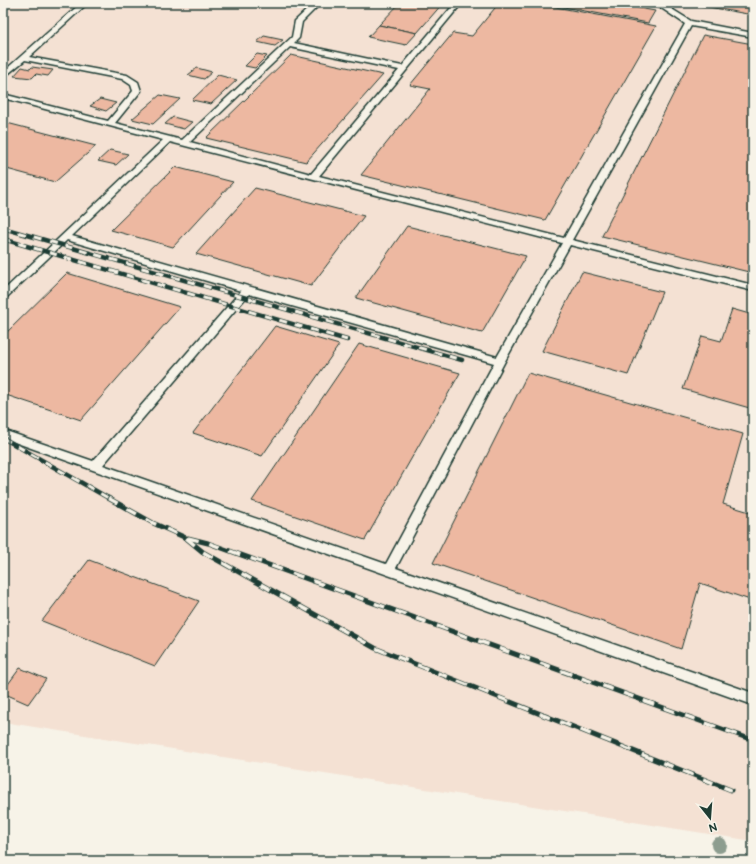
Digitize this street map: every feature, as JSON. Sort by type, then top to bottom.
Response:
[{"type":"lane","points":[[3,76],[85,3]]},
{"type":"lane","points":[[184,143],[295,38],[299,21],[318,3]]},
{"type":"lane","points":[[314,178],[459,3]]},
{"type":"lane","points":[[656,3],[689,23],[753,35]]},
{"type":"lane","points":[[389,570],[500,361],[689,23]]},
{"type":"lane","points":[[288,44],[405,69]]},
{"type":"lane","points":[[24,58],[124,77],[135,84],[137,91],[111,123]]},
{"type":"lane","points":[[3,96],[111,123],[314,178],[753,288]]},
{"type":"lane","points":[[3,296],[169,139]]},
{"type":"lane","points":[[65,237],[500,361]]},
{"type":"lane","points":[[95,466],[247,290]]},
{"type":"lane","points":[[3,434],[753,699]]},
{"type":"shaded area","points":[[3,3],[753,3],[753,841],[3,722]]},
{"type":"building","points":[[400,3],[443,3],[417,33],[379,25]]},
{"type":"building","points":[[499,3],[534,3],[656,26],[545,220],[361,175],[430,89],[410,85],[453,33],[472,36]]},
{"type":"building","points":[[543,3],[612,3],[655,11],[648,23]]},
{"type":"building","points":[[686,3],[743,3],[753,5],[753,15]]},
{"type":"building","points":[[379,25],[417,33],[406,45],[368,37]]},
{"type":"building","points":[[703,35],[753,44],[753,273],[602,236]]},
{"type":"building","points":[[264,36],[283,40],[275,46],[257,42]]},
{"type":"building","points":[[257,54],[267,56],[255,68],[245,66]]},
{"type":"building","points":[[291,55],[383,75],[306,162],[206,138]]},
{"type":"building","points":[[22,67],[30,69],[32,67],[53,70],[48,76],[36,74],[32,78],[14,76]]},
{"type":"building","points":[[197,68],[212,72],[204,79],[188,75]]},
{"type":"building","points":[[218,75],[237,80],[211,104],[192,100]]},
{"type":"building","points":[[160,95],[180,99],[153,124],[132,119]]},
{"type":"building","points":[[100,99],[116,103],[106,111],[90,106]]},
{"type":"building","points":[[173,117],[192,122],[184,129],[165,124]]},
{"type":"building","points":[[3,122],[96,146],[55,182],[3,168]]},
{"type":"building","points":[[110,150],[128,154],[116,165],[98,161]]},
{"type":"building","points":[[175,167],[233,182],[173,247],[111,230]]},
{"type":"building","points":[[255,188],[364,216],[311,286],[196,254]]},
{"type":"building","points":[[407,226],[526,256],[482,333],[356,298]]},
{"type":"building","points":[[582,272],[662,292],[628,375],[542,351]]},
{"type":"building","points":[[67,273],[180,307],[81,420],[3,394],[3,336]]},
{"type":"building","points":[[732,309],[753,315],[753,409],[683,389],[702,336],[721,341]]},
{"type":"building","points":[[275,326],[339,345],[262,456],[193,433]]},
{"type":"building","points":[[359,344],[460,373],[365,540],[252,501]]},
{"type":"building","points":[[528,373],[743,434],[723,504],[753,513],[753,601],[700,583],[681,649],[433,563]]},
{"type":"building","points":[[89,560],[199,601],[155,666],[42,621]]},
{"type":"building","points":[[20,668],[46,679],[28,704],[3,693]]},
{"type":"railway","points":[[3,228],[462,360]]},
{"type":"railway","points":[[3,239],[347,340]]},
{"type":"railway","points":[[3,438],[110,499]]},
{"type":"railway","points":[[108,498],[153,523],[186,538],[203,552],[375,648],[731,790]]},
{"type":"railway","points":[[188,538],[208,543],[747,738]]}]
